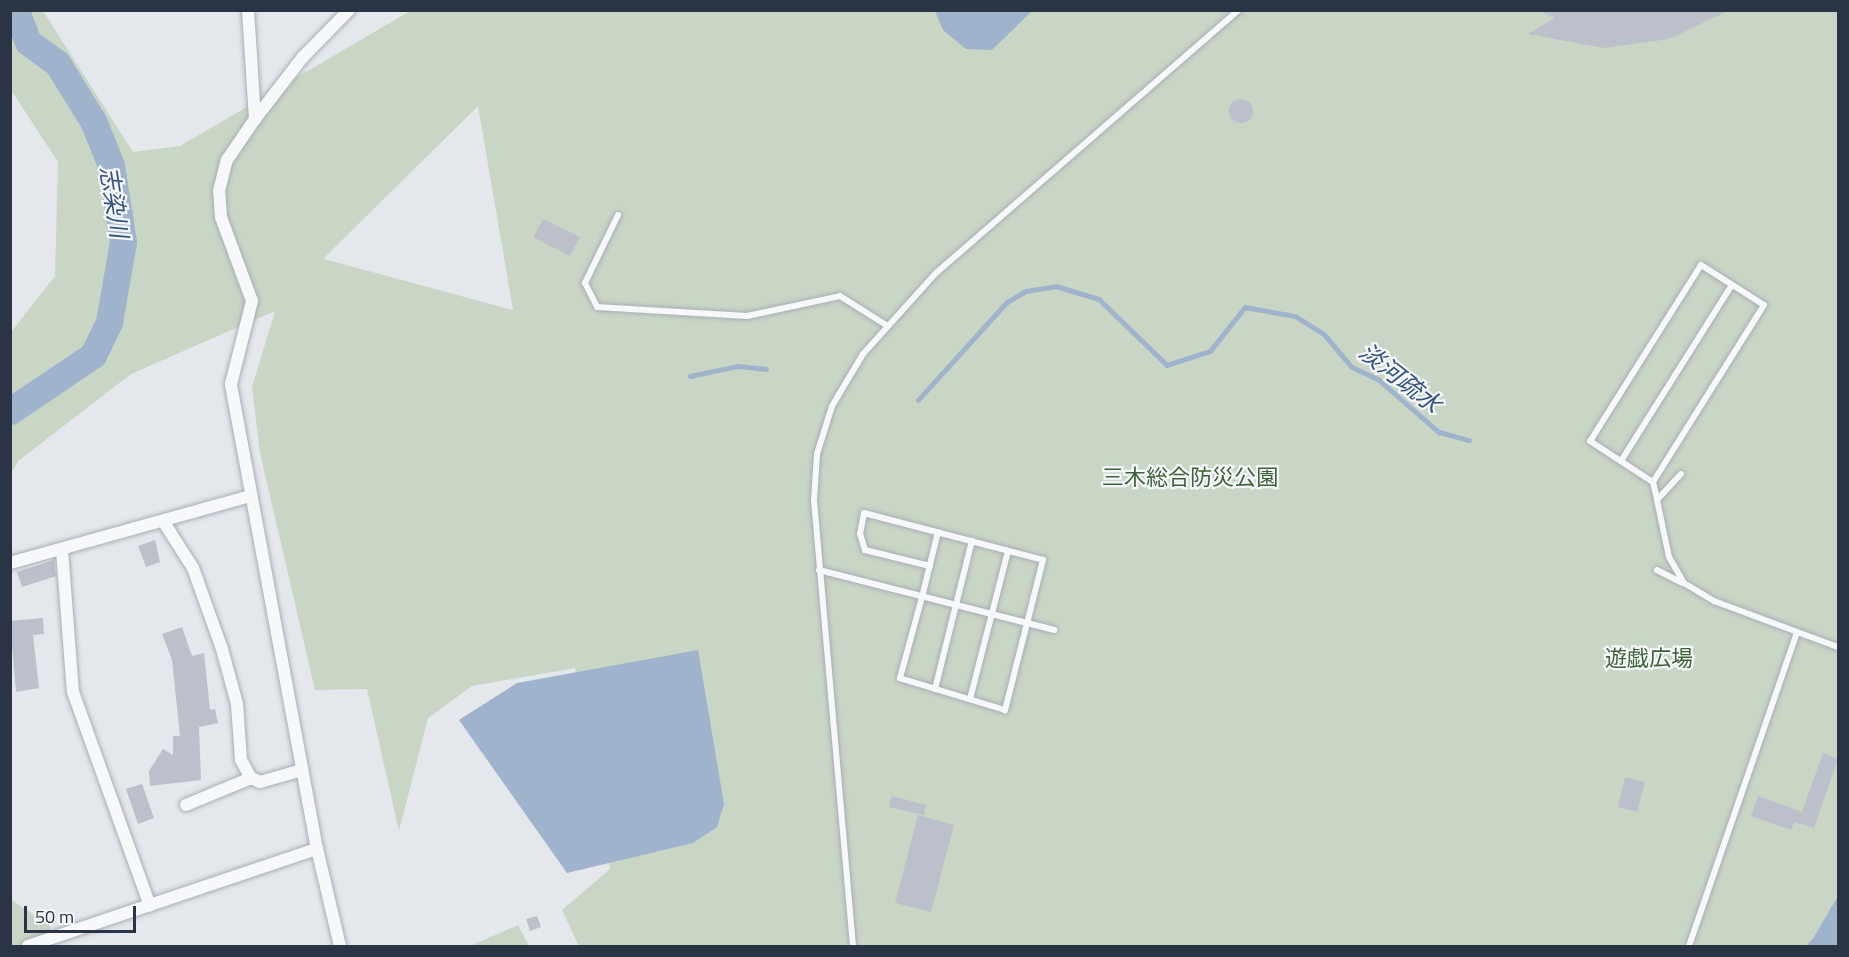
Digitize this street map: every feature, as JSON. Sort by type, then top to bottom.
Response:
[{"type":"street","points":[[248,10],[255,119]]},
{"type":"street","points":[[340,946],[317,849],[231,384],[252,301],[221,217],[219,191],[227,160],[255,119],[303,57],[349,10]]},
{"type":"street","points":[[10,563],[250,496]]},
{"type":"street","points":[[163,521],[194,568],[222,648],[237,704],[241,760],[251,778],[260,782],[302,770]]},
{"type":"street","points":[[62,550],[74,692],[150,906]]},
{"type":"street","points":[[186,805],[251,778]]},
{"type":"street","points":[[28,946],[64,936],[317,849]]},
{"type":"lane","points":[[853,946],[814,500],[820,443],[845,380],[886,325],[962,249],[1239,10]]},
{"type":"lane","points":[[618,215],[585,283],[597,308],[747,316],[840,296],[886,325]]},
{"type":"lane","points":[[1653,482],[1764,305],[1701,265],[1590,441],[1653,482],[1672,565],[1691,588]]},
{"type":"lane","points":[[1621,461],[1732,285]]},
{"type":"lane","points":[[1657,500],[1681,474]]},
{"type":"lane","points":[[930,566],[865,550],[860,534],[864,513],[938,532],[1043,560],[1005,710],[900,678],[922,597],[930,566],[938,532]]},
{"type":"lane","points":[[935,689],[972,541]]},
{"type":"lane","points":[[970,699],[1008,551]]},
{"type":"lane","points":[[819,570],[1054,630]]},
{"type":"lane","points":[[1657,570],[1691,588],[1797,633],[1839,646]]},
{"type":"lane","points":[[1689,946],[1797,633]]},
{"type":"green space","name":"三木総合防災公園","points":[[26,11],[43,11],[133,152],[180,146],[410,11],[1838,11],[1838,946],[579,946],[562,910],[610,869],[575,668],[472,686],[428,718],[399,831],[367,689],[315,690],[260,453],[252,387],[275,311],[131,374],[18,461],[11,474],[11,332],[55,276],[58,162],[11,90],[11,21]],"holes":[[[478,106],[513,310],[324,259]]]},
{"type":"green space","points":[[10,899],[49,925],[56,946],[11,946]]},
{"type":"green space","points":[[518,925],[529,946],[470,946]]},
{"type":"water","points":[[935,11],[1032,11],[992,50],[966,49],[943,30]]},
{"type":"water","points":[[698,650],[724,804],[717,827],[693,843],[567,873],[459,720],[517,683]]},
{"type":"water","points":[[1838,896],[1838,946],[1806,946],[1814,937]]},
{"type":"building","points":[[1539,10],[1730,10],[1669,39],[1603,48],[1528,34],[1555,18]]},
{"type":"building","points":[[1236,99],[1246,99],[1253,106],[1253,116],[1246,123],[1236,123],[1229,116],[1229,106]]},
{"type":"building","points":[[543,219],[580,237],[570,256],[533,237]]},
{"type":"building","points":[[155,540],[160,562],[146,567],[138,546]]},
{"type":"building","points":[[54,560],[56,576],[22,587],[17,572]]},
{"type":"building","points":[[43,618],[44,634],[33,635],[39,688],[16,692],[10,621]]},
{"type":"building","points":[[182,627],[192,656],[204,653],[210,710],[215,709],[218,723],[199,727],[201,780],[150,786],[149,771],[163,749],[173,755],[173,736],[180,736],[172,660],[162,634]]},
{"type":"building","points":[[1823,753],[1838,759],[1814,828],[1794,822],[1791,830],[1751,816],[1758,796],[1802,812]]},
{"type":"building","points":[[1625,777],[1645,782],[1637,812],[1618,807]]},
{"type":"building","points":[[142,784],[154,818],[138,824],[126,789]]},
{"type":"building","points":[[892,796],[926,805],[924,815],[889,807]]},
{"type":"building","points":[[918,815],[954,825],[931,912],[895,903]]},
{"type":"building","points":[[537,916],[541,927],[530,931],[526,919]]},
{"type":"waterway","name":"志染川","points":[[10,411],[93,355],[109,322],[123,242],[111,165],[93,121],[57,63],[28,42],[16,10]]},
{"type":"waterway","name":"淡河疏水","points":[[918,400],[1007,302],[1026,291],[1056,286],[1099,299],[1167,365],[1210,351],[1245,307],[1295,316],[1324,334],[1352,367],[1378,379],[1439,432],[1469,440]]},
{"type":"waterway","name":"淡河疏水","points":[[690,376],[738,366],[766,369]]},
{"type":"park label","name":"遊戯広場","points":[[1649,659]]}]
